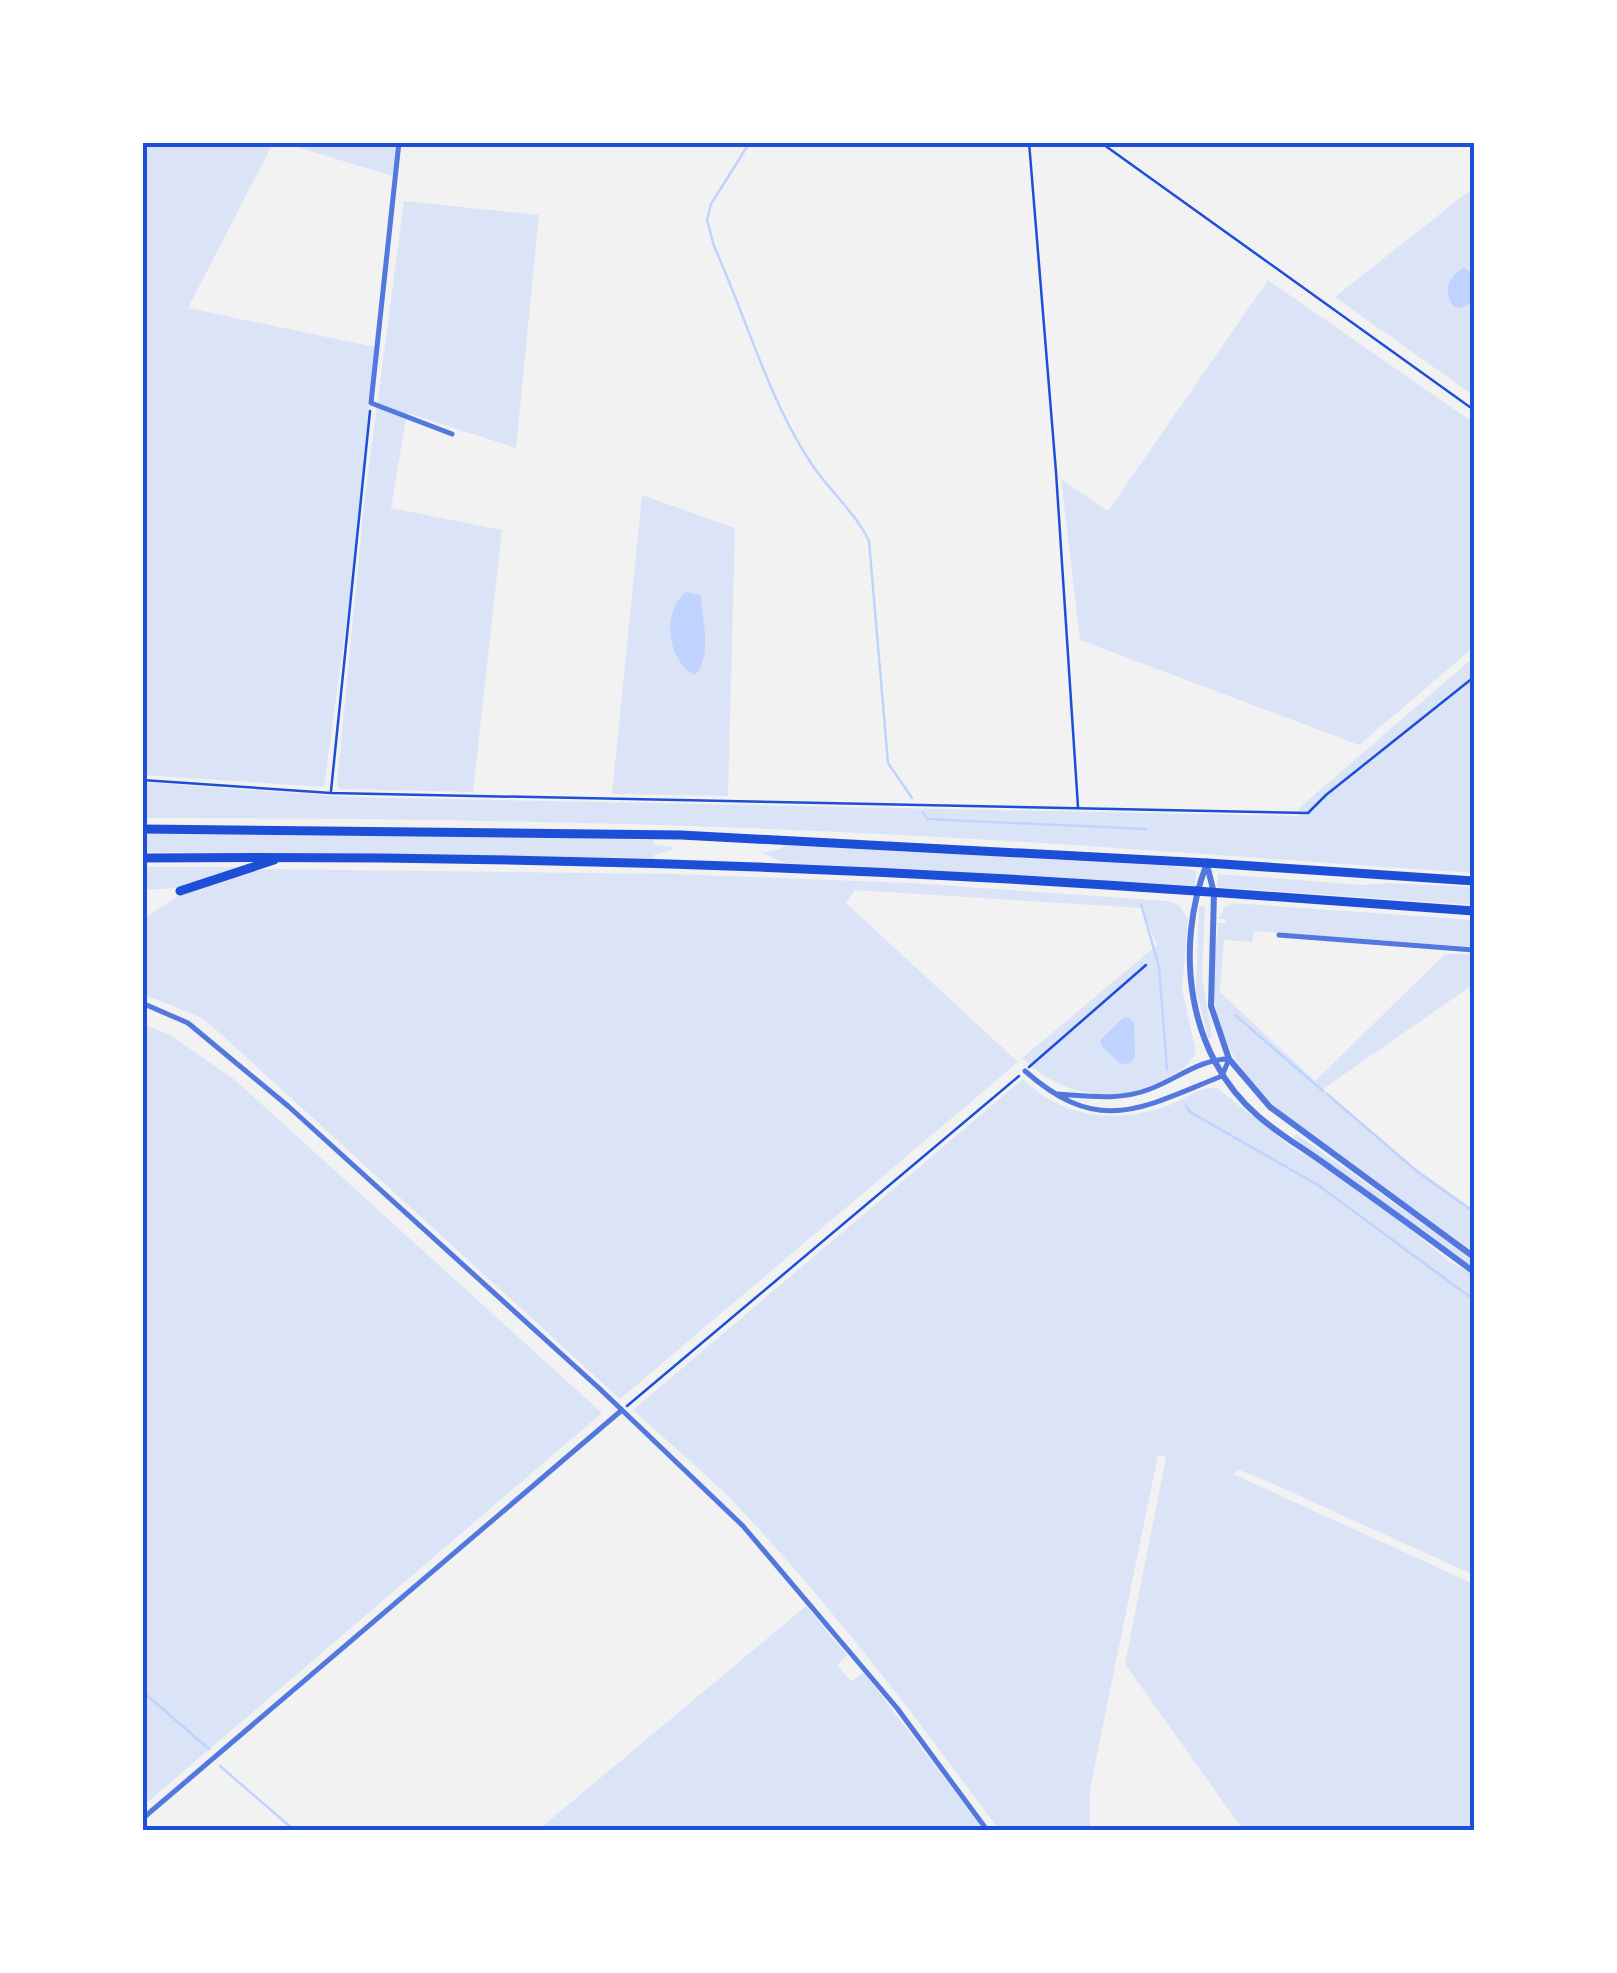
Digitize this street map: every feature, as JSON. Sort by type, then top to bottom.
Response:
[{"type":"highway","points":[[142,829],[682,835],[1474,881]]},
{"type":"highway","points":[[180,892],[281,857]]},
{"type":"highway","points":[[142,858],[542,861],[834,871],[1474,911]]},
{"type":"street","points":[[398,142],[371,403],[452,434]]},
{"type":"street","points":[[1207,863],[1196,892],[1190,978],[1196,1017],[1211,1059],[1222,1076],[1257,1116],[1474,1272]]},
{"type":"street","points":[[1207,863],[1214,892],[1210,987],[1217,1030],[1229,1059],[1270,1107],[1474,1257]]},
{"type":"street","points":[[1279,935],[1474,950]]},
{"type":"street","points":[[142,1002],[188,1023],[222,1050],[622,1410],[743,1526],[897,1708],[987,1830]]},
{"type":"street","points":[[1057,1094],[1116,1098],[1147,1091],[1211,1059],[1229,1059]]},
{"type":"street","points":[[1025,1071],[1078,1107],[1116,1113],[1222,1076],[1229,1059]]},
{"type":"street","points":[[142,1819],[622,1410]]},
{"type":"path","points":[[1029,142],[1078,808]]},
{"type":"path","points":[[1100,142],[1474,410]]},
{"type":"path","points":[[331,793],[371,403]]},
{"type":"path","points":[[142,780],[331,793],[1308,814],[1326,794],[1474,677]]},
{"type":"path","points":[[622,1410],[1146,966]]},
{"type":"shaded area","points":[[142,143],[273,143],[188,308],[375,347],[351,588],[324,787],[143,775]]},
{"type":"shaded area","points":[[284,143],[399,143],[395,177]]},
{"type":"shaded area","points":[[1474,187],[1474,396],[1335,297]]},
{"type":"shaded area","points":[[404,201],[539,215],[516,448],[407,413],[391,508],[502,530],[473,792],[340,789],[337,784],[364,504]]},
{"type":"shaded area","points":[[1268,280],[1474,423],[1474,647],[1359,745],[1080,640],[1061,479],[1108,511]]},
{"type":"shaded area","points":[[642,495],[735,528],[728,796],[612,794]]},
{"type":"shaded area","points":[[1474,657],[1474,873],[794,830],[143,818],[142,782],[352,797],[1298,816],[1299,808]]},
{"type":"shaded area","points":[[142,833],[654,840],[654,844],[672,850],[653,858],[143,852]]},
{"type":"shaded area","points":[[783,845],[1174,866],[1196,871],[1195,886],[785,863],[762,853]]},
{"type":"shaded area","points":[[142,867],[237,867],[177,888],[143,890]]},
{"type":"shaded area","points":[[273,869],[676,874],[910,883],[1167,901],[1179,905],[1188,920],[1182,989],[1196,1052],[1188,1065],[1167,1078],[1148,1087],[1110,1094],[1091,1093],[1055,1082],[1022,1058],[1157,945],[1141,908],[855,890],[846,903],[1018,1062],[620,1399],[202,1018],[143,994],[142,920],[182,893],[246,872]]},
{"type":"shaded area","points":[[1218,874],[1363,885],[1474,887],[1474,905],[1217,887]]},
{"type":"shaded area","points":[[1231,903],[1474,920],[1474,947],[1254,931],[1252,942],[1224,940],[1220,992],[1315,1081],[1445,954],[1474,954],[1474,984],[1323,1089],[1395,1153],[1474,1210],[1474,1254],[1300,1128],[1240,1066],[1226,1042],[1214,993],[1218,923],[1225,923],[1226,919],[1218,919]]},
{"type":"shaded area","points":[[1199,906],[1205,906],[1202,977],[1212,1037],[1208,1038],[1196,990]]},
{"type":"shaded area","points":[[143,1024],[170,1035],[235,1080],[602,1413],[143,1806]]},
{"type":"shaded area","points":[[1023,1079],[1055,1102],[1109,1116],[1147,1112],[1197,1091],[1217,1088],[1294,1149],[1319,1162],[1398,1219],[1450,1262],[1474,1274],[1474,1575],[1271,1483],[1239,1470],[1233,1474],[1474,1584],[1474,1830],[1243,1830],[1125,1664],[1166,1457],[1158,1455],[1090,1789],[1090,1830],[999,1830],[813,1590],[718,1487],[633,1410]]},
{"type":"shaded area","points":[[1296,1134],[1474,1260],[1474,1269],[1294,1138]]},
{"type":"shaded area","points":[[806,1606],[847,1655],[837,1665],[851,1681],[864,1673],[984,1830],[538,1830]]},
{"type":"water","points":[[1464,267],[1474,276],[1474,300],[1461,308],[1454,307],[1448,295],[1449,285]]},
{"type":"water","points":[[686,592],[701,595],[705,648],[695,675],[678,659],[671,635],[673,611]]},
{"type":"water","points":[[1128,1017],[1134,1023],[1135,1056],[1131,1063],[1121,1064],[1102,1047],[1100,1040]]},
{"type":"waterway","points":[[750,142],[711,204],[707,220],[758,355],[794,435],[869,541],[888,763],[912,798]]},
{"type":"waterway","points":[[923,812],[927,819],[1146,829]]},
{"type":"waterway","points":[[1141,904],[1159,967],[1167,1069]]},
{"type":"waterway","points":[[1235,1015],[1323,1091]]},
{"type":"waterway","points":[[1327,1094],[1419,1173],[1474,1212]]},
{"type":"waterway","points":[[1186,1106],[1190,1112],[1318,1185],[1474,1300]]},
{"type":"waterway","points":[[142,1691],[209,1749]]},
{"type":"waterway","points":[[220,1766],[294,1830]]}]
